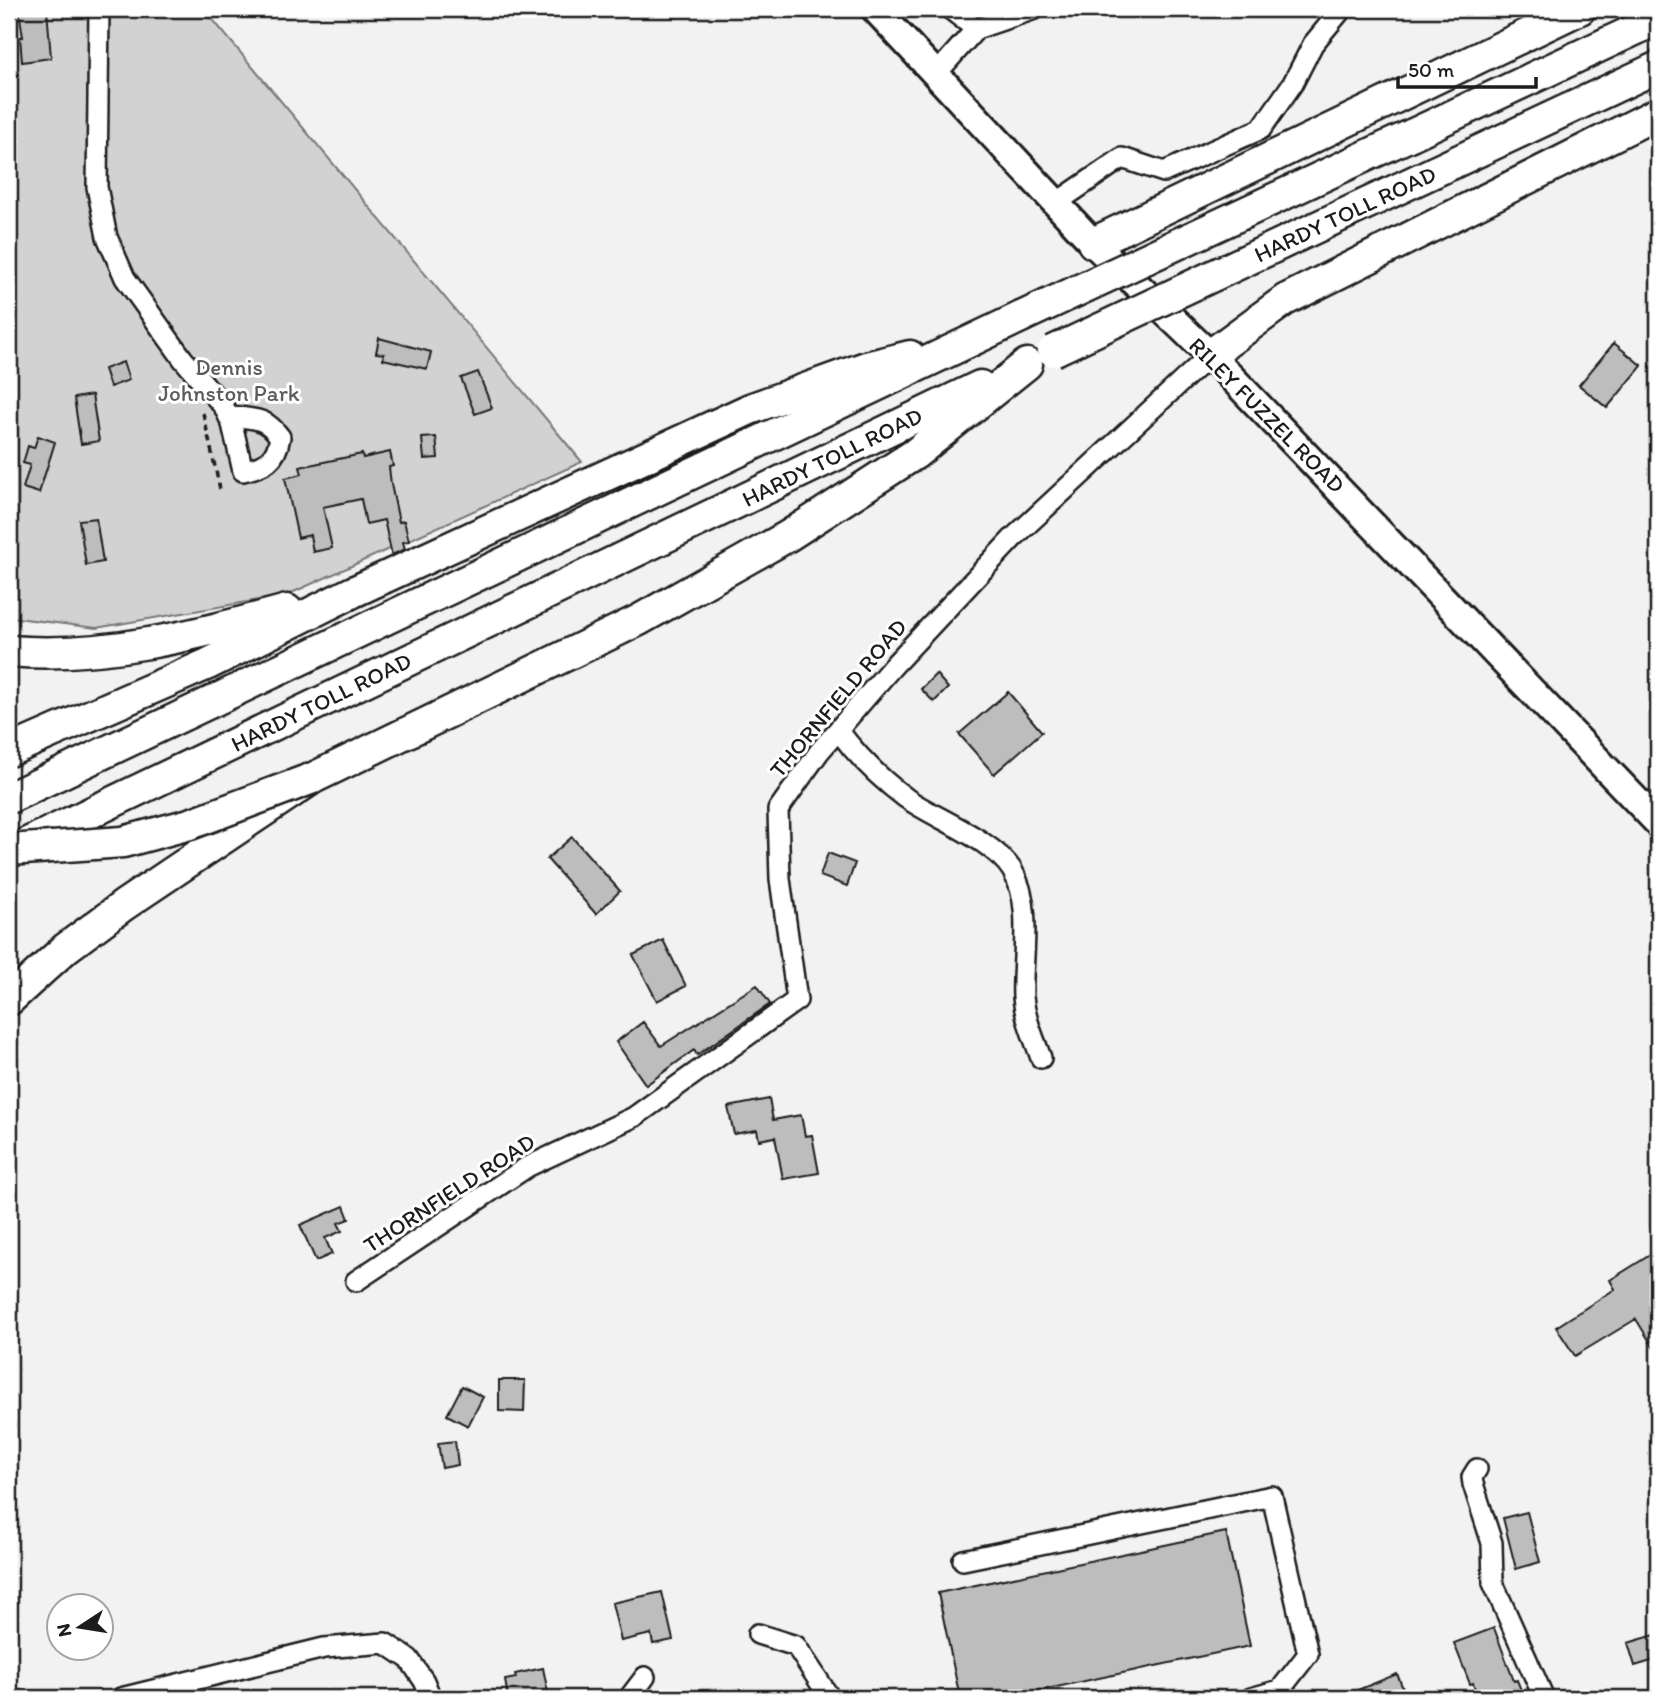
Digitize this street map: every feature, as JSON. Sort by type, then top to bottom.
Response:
[{"type":"highway","points":[[1093,243],[1580,9]]},
{"type":"highway","name":"HARDY TOLL ROAD","points":[[9,798],[1021,317],[1658,19]]},
{"type":"highway","name":"HARDY TOLL ROAD","points":[[9,851],[1040,358],[1658,67]]},
{"type":"highway","points":[[1210,355],[1285,300],[1658,113]]},
{"type":"highway","points":[[9,751],[208,664],[353,592],[750,409],[866,366],[975,339]]},
{"type":"highway","points":[[9,851],[123,842],[190,824],[313,778],[539,671],[639,620],[788,536],[915,454],[1040,358]]},
{"type":"highway","points":[[9,651],[81,651],[203,633],[353,592]]},
{"type":"highway","points":[[9,1000],[66,948],[124,905],[313,778]]},
{"type":"main road","name":"RILEY FUZZEL ROAD","points":[[875,9],[1093,243],[1210,355],[1658,823]]},
{"type":"street","points":[[99,9],[97,187],[107,237],[125,278],[228,415]]},
{"type":"street","points":[[950,9],[976,29]]},
{"type":"street","points":[[937,73],[976,29],[1035,9]]},
{"type":"street","points":[[1056,203],[1122,158],[1164,172],[1261,129],[1293,83],[1314,44],[1342,9]]},
{"type":"street","name":"THORNFIELD ROAD","points":[[356,1281],[527,1167],[634,1117],[797,1000],[780,879],[778,810],[838,730],[1013,537],[1210,355]]},
{"type":"street","points":[[838,730],[869,768],[907,798],[985,846],[1012,871],[1020,891],[1025,933],[1023,998],[1027,1022],[1041,1058]]},
{"type":"street","points":[[1478,1469],[1472,1477],[1492,1543],[1493,1583],[1544,1698]]},
{"type":"street","points":[[963,1560],[1272,1496],[1308,1654],[1282,1694],[1251,1698]]},
{"type":"street","points":[[758,1634],[796,1646],[830,1698]]},
{"type":"street","points":[[121,1698],[324,1647],[385,1643],[409,1659],[424,1681],[431,1698]]},
{"type":"street","points":[[629,1698],[645,1677]]},
{"type":"green space","name":"Dennis Johnston Park","points":[[9,9],[204,9],[582,462],[287,595],[96,628],[9,617]]},
{"type":"building","points":[[47,9],[51,58],[22,62],[20,37],[23,37],[19,11]]},
{"type":"building","points":[[379,338],[431,352],[427,369],[383,359],[384,354],[376,353]]},
{"type":"building","points":[[1614,343],[1642,366],[1607,408],[1579,385]]},
{"type":"building","points":[[123,362],[129,380],[110,387],[104,369]]},
{"type":"building","points":[[478,372],[492,408],[475,414],[461,378]]},
{"type":"building","points":[[92,395],[99,441],[81,444],[74,398]]},
{"type":"building","points":[[38,436],[55,442],[39,493],[23,488],[30,465],[23,463],[28,446],[34,448]]},
{"type":"building","points":[[436,437],[438,458],[424,459],[422,438]]},
{"type":"building","points":[[390,452],[393,466],[389,467],[391,484],[399,522],[404,521],[409,541],[403,542],[405,549],[392,555],[384,520],[366,524],[361,499],[323,507],[332,548],[313,552],[310,535],[298,538],[285,478],[302,474],[300,467],[362,454],[363,458]]},
{"type":"building","points":[[96,518],[103,562],[86,565],[79,520]]},
{"type":"building","points":[[936,674],[948,688],[934,702],[921,689]]},
{"type":"building","points":[[1008,692],[1042,732],[994,774],[959,734]]},
{"type":"building","points":[[572,837],[620,891],[596,914],[547,859]]},
{"type":"building","points":[[828,853],[855,863],[847,886],[820,876]]},
{"type":"building","points":[[663,940],[686,986],[657,1001],[633,955]]},
{"type":"building","points":[[757,985],[770,1004],[697,1055],[694,1050],[646,1085],[616,1042],[643,1022],[661,1046]]},
{"type":"building","points":[[769,1099],[773,1120],[801,1115],[805,1136],[812,1135],[819,1173],[783,1179],[775,1137],[759,1140],[757,1130],[734,1134],[728,1107]]},
{"type":"building","points":[[344,1206],[349,1219],[338,1223],[342,1231],[325,1238],[332,1254],[316,1261],[300,1225]]},
{"type":"building","points":[[1658,1250],[1658,1355],[1636,1319],[1575,1356],[1556,1327],[1615,1289],[1610,1280]]},
{"type":"building","points":[[499,1380],[525,1380],[524,1412],[499,1411]]},
{"type":"building","points":[[462,1386],[483,1397],[468,1426],[447,1415]]},
{"type":"building","points":[[455,1441],[458,1465],[442,1468],[438,1443]]},
{"type":"building","points":[[1527,1512],[1540,1562],[1516,1569],[1503,1518]]},
{"type":"building","points":[[1226,1532],[1250,1646],[1004,1698],[960,1698],[938,1593]]},
{"type":"building","points":[[662,1592],[673,1640],[653,1644],[651,1634],[621,1641],[612,1603]]},
{"type":"building","points":[[1494,1628],[1514,1681],[1517,1680],[1524,1698],[1478,1698],[1473,1683],[1470,1684],[1454,1643]]},
{"type":"building","points":[[1658,1634],[1658,1659],[1635,1666],[1628,1643]]},
{"type":"building","points":[[543,1668],[549,1698],[508,1698],[505,1680],[516,1678],[515,1674]]},
{"type":"building","points":[[1397,1674],[1407,1698],[1338,1698]]}]
